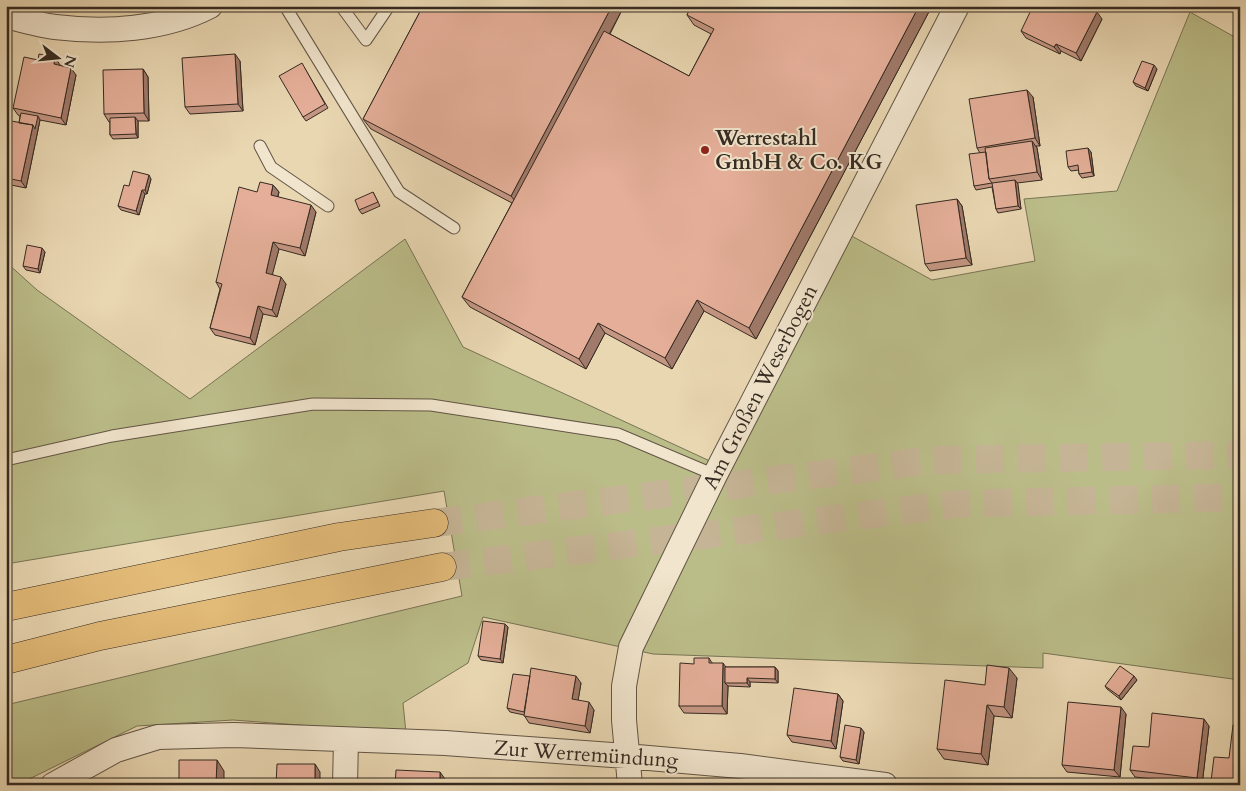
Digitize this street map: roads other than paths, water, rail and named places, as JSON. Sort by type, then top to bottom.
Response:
[{"type":"highway","points":[[6,607],[339,537],[434,523]]},
{"type":"highway","points":[[6,660],[100,636],[442,567]]},
{"type":"street","points":[[6,16],[55,27],[104,29],[155,25],[192,15],[210,6]]},
{"type":"street","name":"Am Großen Weserbogen","points":[[630,785],[626,756],[624,686],[631,647],[715,475],[957,6]]},
{"type":"street","name":"Zur Werremündung","points":[[54,785],[116,750],[158,737],[234,734],[445,743],[626,756],[740,766],[885,785]]},
{"type":"street","points":[[345,785],[346,740]]},
{"type":"lane","points":[[285,6],[399,192],[454,228]]},
{"type":"lane","points":[[341,6],[366,40],[389,6]]},
{"type":"lane","points":[[260,146],[270,167],[328,206]]},
{"type":"lane","points":[[6,460],[112,436],[313,404],[431,404],[618,434],[715,475]]},
{"type":"tunnel","points":[[434,523],[932,460],[1240,455]]},
{"type":"tunnel","points":[[442,567],[955,504],[1240,497]]},
{"type":"place","name":"Werrestahl GmbH & Co. KG","points":[[705,150]]}]
